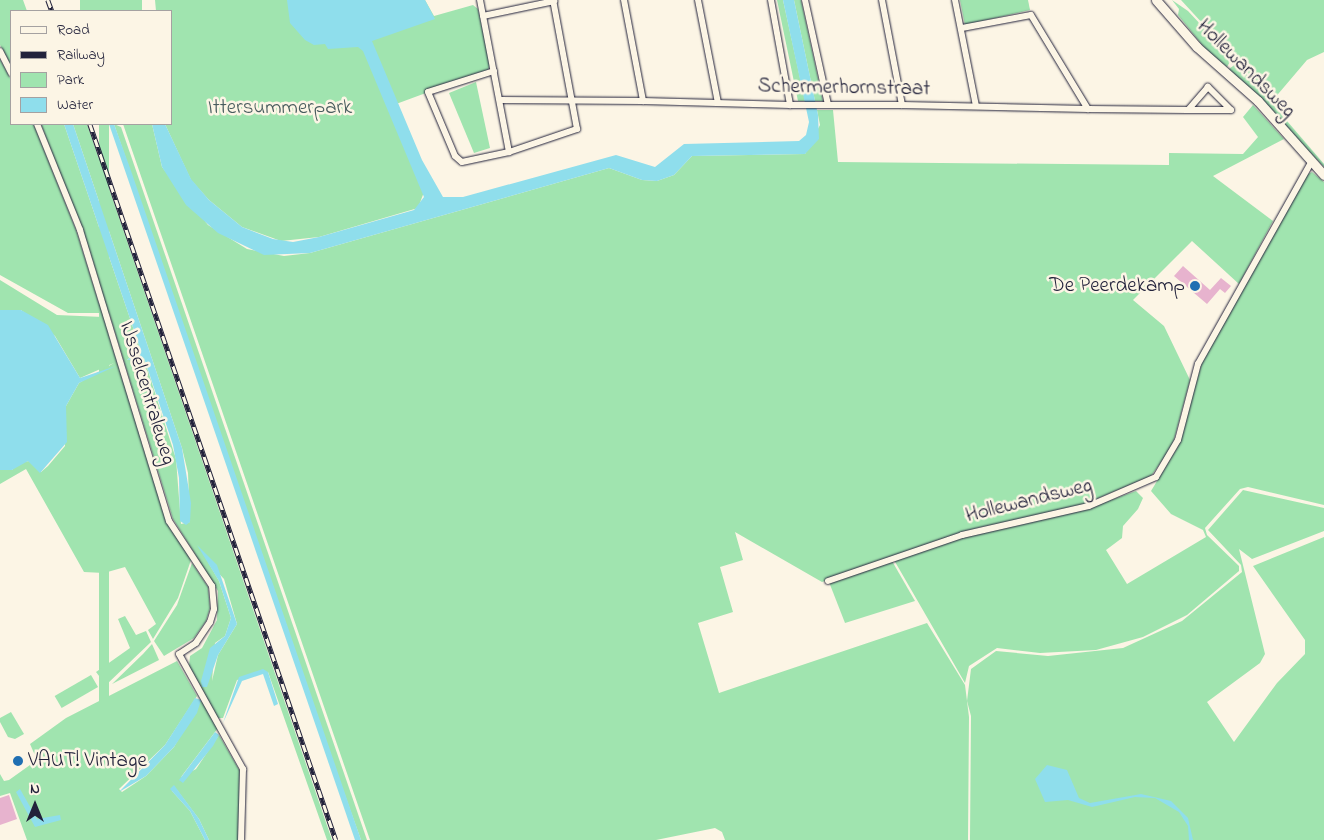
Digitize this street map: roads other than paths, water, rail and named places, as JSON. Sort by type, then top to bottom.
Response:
[{"type":"main road","name":"Hollewandsweg","points":[[1156,0],[1196,47],[1258,101],[1324,174]]},
{"type":"street","points":[[480,0],[509,152]]},
{"type":"street","points":[[483,16],[554,0],[574,102],[577,129],[509,152],[462,162],[455,156],[428,92],[494,71]]},
{"type":"street","points":[[624,0],[643,101]]},
{"type":"street","points":[[698,0],[718,103]]},
{"type":"street","points":[[771,0],[790,105]]},
{"type":"street","points":[[805,0],[828,105]]},
{"type":"street","points":[[882,0],[902,105]]},
{"type":"street","points":[[955,0],[976,106]]},
{"type":"street","points":[[962,28],[1032,15],[1088,109]]},
{"type":"street","points":[[0,52],[10,71]]},
{"type":"street","name":"Schermerhornstraat","points":[[500,100],[790,105],[819,104],[1088,109],[1188,110],[1231,110],[1208,87],[1188,110]]},
{"type":"street","name":"IJsselcentraleweg","points":[[37,125],[80,230],[169,521],[212,586],[214,609],[210,622],[196,643],[179,654],[243,769],[241,840]]},
{"type":"street","name":"Hollewandsweg","points":[[828,580],[962,535],[1081,509],[1156,477],[1178,440],[1202,357],[1312,161]]},
{"type":"water","points":[[287,0],[425,0],[435,19],[372,41],[422,160],[443,197],[463,197],[616,155],[655,167],[684,144],[799,141],[806,135],[809,122],[783,0],[794,0],[818,115],[819,139],[805,154],[692,156],[674,175],[657,181],[642,180],[609,168],[310,253],[264,255],[218,233],[186,205],[162,167],[152,125],[165,125],[191,179],[209,200],[242,227],[273,239],[293,242],[319,237],[414,210],[424,197],[363,51],[358,47],[328,49],[325,44],[314,45],[305,40],[290,23]]},
{"type":"water","points":[[64,125],[73,125],[182,448],[191,503],[190,522],[186,525],[180,521],[179,478],[173,445],[144,358],[127,360],[140,348]]},
{"type":"water","points":[[109,125],[114,125],[130,168],[361,840],[355,840]]},
{"type":"water","points":[[0,310],[21,310],[48,325],[80,378],[116,366],[79,383],[66,406],[67,442],[40,473],[28,461],[12,470],[0,470]]},
{"type":"water","points":[[197,545],[217,565],[237,624],[218,655],[207,687],[202,687],[201,681],[210,648],[225,636],[231,618],[219,581]]},
{"type":"water","points":[[263,669],[268,672],[278,704],[274,706],[263,674],[242,681],[223,723],[239,677]]},
{"type":"water","points":[[195,698],[201,700],[197,713],[174,747],[146,776],[119,792],[165,745]]},
{"type":"water","points":[[215,732],[219,735],[213,746],[183,783],[179,780]]},
{"type":"water","points":[[1047,765],[1067,770],[1079,798],[1090,803],[1141,794],[1171,801],[1188,818],[1193,840],[1189,840],[1188,826],[1179,812],[1155,798],[1135,797],[1092,807],[1068,800],[1045,802],[1035,779]]},
{"type":"water","points":[[174,785],[199,819],[209,840],[205,840],[190,811],[170,789]]},
{"type":"water","points":[[20,789],[37,819],[60,815],[61,820],[35,827],[16,792]]},
{"type":"railway","points":[[48,0],[52,10]]},
{"type":"railway","points":[[90,125],[336,840]]},
{"type":"place","name":"De Peerdekamp","points":[[1195,286]]},
{"type":"place","name":"VAUT! Vintage","points":[[18,761]]},
{"type":"park label","name":"Ittersummerpark","points":[[280,108]]}]
